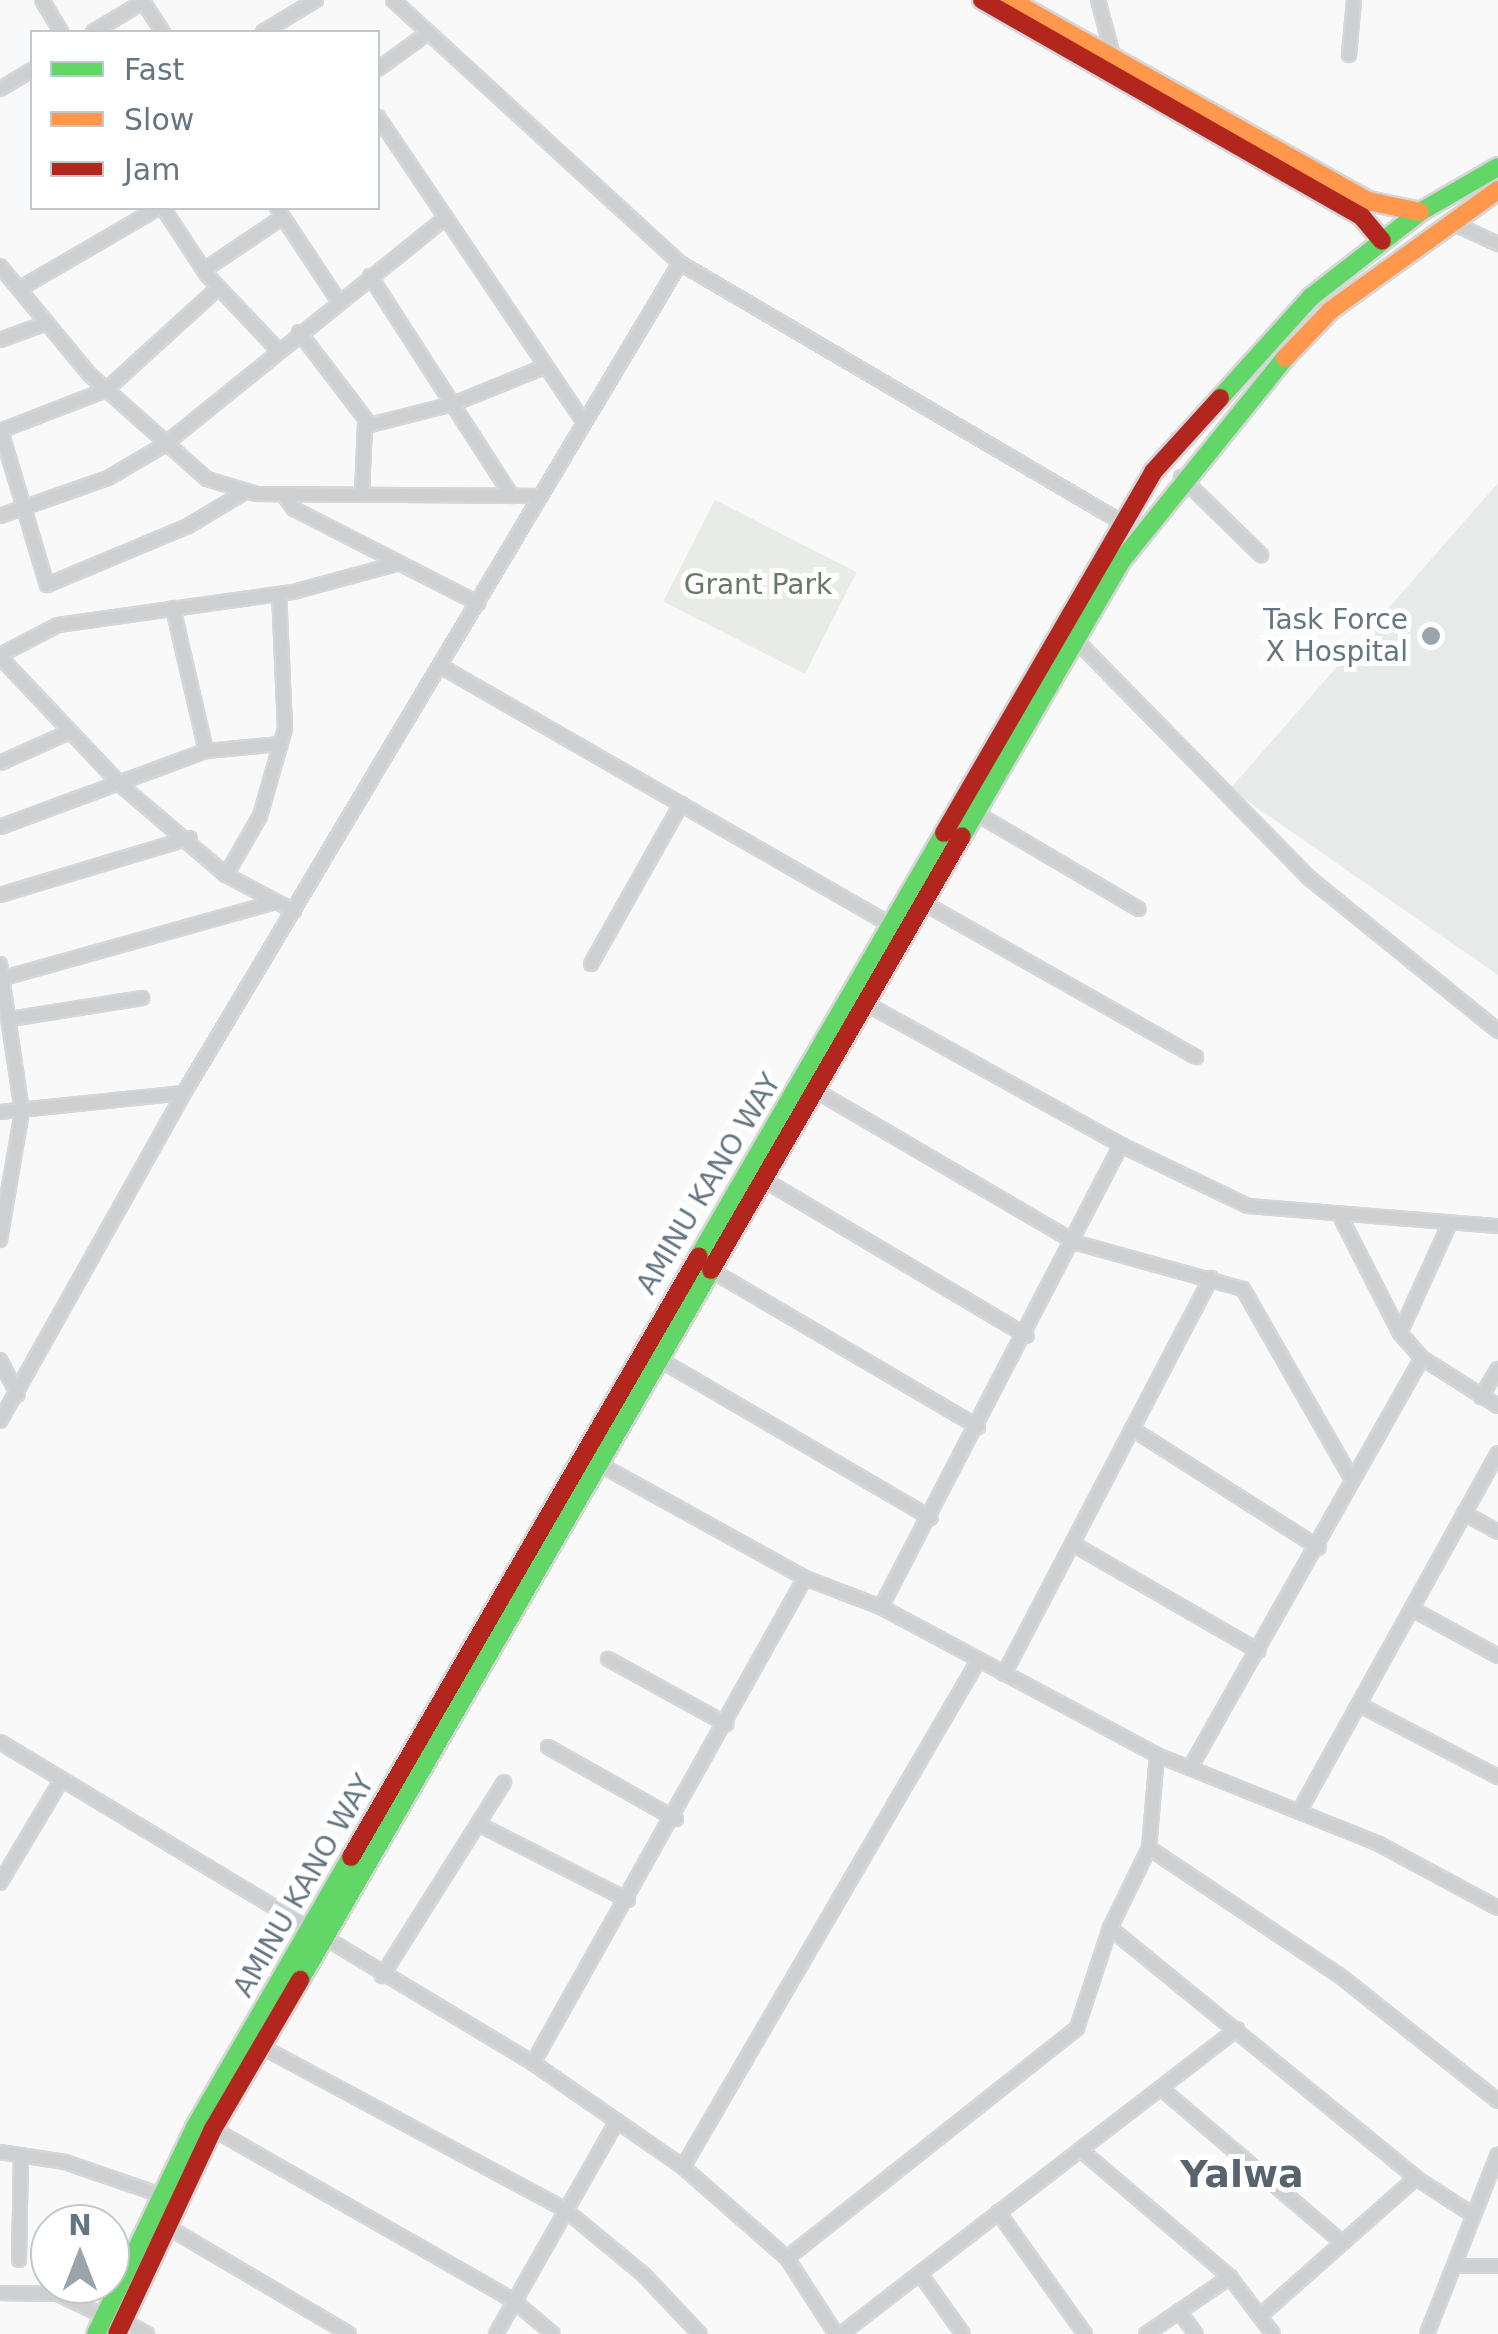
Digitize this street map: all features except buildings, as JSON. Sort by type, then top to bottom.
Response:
[{"type":"main road","points":[[982,0],[1362,217],[1382,241]]},
{"type":"main road","points":[[1010,0],[1116,66],[1368,201],[1420,212]]},
{"type":"main road","name":"AMINU KANO WAY","points":[[96,2334],[114,2323],[212,2130],[264,2048],[316,1937],[897,928],[1123,522],[1172,446],[1311,297],[1420,212],[1498,167]]},
{"type":"main road","name":"AMINU KANO WAY","points":[[114,2323],[158,2194],[316,1937],[597,1463],[865,1003],[897,928],[922,902],[1077,640],[1187,470],[1332,310],[1447,221],[1498,190]]},
{"type":"main road","points":[[1172,446],[1187,470]]},
{"type":"street","points":[[42,0],[59,30]]},
{"type":"street","points":[[266,30],[316,0]]},
{"type":"street","points":[[393,0],[680,263],[1123,522]]},
{"type":"street","points":[[1098,0],[1116,66]]},
{"type":"street","points":[[1350,55],[1354,0]]},
{"type":"street","points":[[96,30],[142,1],[162,30]]},
{"type":"street","points":[[380,67],[428,33]]},
{"type":"street","points":[[0,90],[30,71]]},
{"type":"street","points":[[380,120],[443,220],[582,421]]},
{"type":"street","points":[[19,289],[157,210]]},
{"type":"street","points":[[162,210],[218,288],[278,350]]},
{"type":"street","points":[[204,270],[280,212],[338,300]]},
{"type":"street","points":[[0,516],[108,478],[164,445],[338,300],[443,220]]},
{"type":"street","points":[[1447,221],[1498,244]]},
{"type":"street","points":[[0,1420],[184,1093],[442,666],[582,421],[680,263]]},
{"type":"street","points":[[0,266],[106,390],[207,480],[244,492],[282,494],[540,496]]},
{"type":"street","points":[[370,276],[512,496]]},
{"type":"street","points":[[218,288],[106,390],[0,431],[43,582],[52,585],[244,492]]},
{"type":"street","points":[[0,340],[48,323]]},
{"type":"street","points":[[299,332],[365,423],[362,493]]},
{"type":"street","points":[[365,423],[394,423],[544,368]]},
{"type":"street","points":[[1187,470],[1261,555]]},
{"type":"street","points":[[282,494],[294,509],[478,604]]},
{"type":"street","points":[[294,911],[226,875],[190,838],[122,786],[67,733],[0,656],[58,625],[279,594],[396,564]]},
{"type":"street","points":[[226,875],[260,816],[281,744],[279,594]]},
{"type":"street","points":[[173,608],[206,751]]},
{"type":"street","points":[[1077,640],[1308,877],[1498,1032]]},
{"type":"street","points":[[442,666],[897,928]]},
{"type":"street","points":[[0,763],[67,733]]},
{"type":"street","points":[[0,827],[122,786],[206,751],[281,744]]},
{"type":"street","points":[[591,964],[682,804]]},
{"type":"street","points":[[974,812],[1138,909]]},
{"type":"street","points":[[0,896],[190,838]]},
{"type":"street","points":[[0,1240],[22,1111],[2,973],[276,902]]},
{"type":"street","points":[[922,902],[1196,1056]]},
{"type":"street","points":[[10,1019],[142,998]]},
{"type":"street","points":[[865,1003],[1121,1145],[1258,1209],[1498,1226]]},
{"type":"street","points":[[813,1089],[1077,1243],[1243,1289],[1352,1480]]},
{"type":"street","points":[[0,1112],[184,1093]]},
{"type":"street","points":[[880,1607],[1077,1243],[1121,1145]]},
{"type":"street","points":[[761,1178],[1027,1336]]},
{"type":"street","points":[[1339,1214],[1400,1333],[1422,1358],[1498,1406]]},
{"type":"street","points":[[1400,1333],[1450,1223]]},
{"type":"street","points":[[709,1268],[978,1427]]},
{"type":"street","points":[[1004,1674],[1211,1278]]},
{"type":"street","points":[[657,1358],[930,1518]]},
{"type":"street","points":[[1190,1768],[1318,1548],[1422,1358]]},
{"type":"street","points":[[0,1360],[18,1394]]},
{"type":"street","points":[[1481,1397],[1498,1369]]},
{"type":"street","points":[[1134,1430],[1318,1548]]},
{"type":"street","points":[[1300,1810],[1498,1453]]},
{"type":"street","points":[[597,1463],[805,1578],[880,1607],[1156,1755],[1300,1810],[1498,1908]]},
{"type":"street","points":[[1464,1513],[1498,1532]]},
{"type":"street","points":[[1073,1544],[1258,1651]]},
{"type":"street","points":[[533,2062],[676,1819],[805,1578]]},
{"type":"street","points":[[1414,1610],[1498,1656]]},
{"type":"street","points":[[608,1659],[726,1724]]},
{"type":"street","points":[[683,2167],[978,1661]]},
{"type":"street","points":[[1360,1704],[1498,1777]]},
{"type":"street","points":[[548,1746],[676,1819]]},
{"type":"street","points":[[3,1748],[62,1779],[316,1937],[533,2062],[683,2167],[786,2258],[838,2334],[922,2274],[1238,2029]]},
{"type":"street","points":[[786,2258],[1068,2038],[1110,1928],[1150,1848],[1156,1755]]},
{"type":"street","points":[[0,1882],[62,1779]]},
{"type":"street","points":[[382,1976],[504,1782]]},
{"type":"street","points":[[480,1825],[628,1900]]},
{"type":"street","points":[[1150,1848],[1323,1964],[1498,2100]]},
{"type":"street","points":[[1110,1928],[1416,2178],[1470,2213]]},
{"type":"street","points":[[264,2048],[563,2208],[698,2334]]},
{"type":"street","points":[[1163,2090],[1343,2243]]},
{"type":"street","points":[[496,2334],[563,2208],[617,2121]]},
{"type":"street","points":[[212,2130],[514,2300],[554,2334]]},
{"type":"street","points":[[1082,2151],[1230,2276],[1273,2334]]},
{"type":"street","points":[[0,2152],[158,2194]]},
{"type":"street","points":[[1427,2334],[1458,2266],[1470,2213],[1498,2154]]},
{"type":"street","points":[[20,2260],[21,2155]]},
{"type":"street","points":[[1261,2315],[1416,2178]]},
{"type":"street","points":[[998,2212],[1085,2334]]},
{"type":"street","points":[[166,2226],[349,2334]]},
{"type":"street","points":[[1458,2266],[1498,2266]]},
{"type":"street","points":[[922,2274],[962,2334]]},
{"type":"street","points":[[1146,2334],[1230,2276]]},
{"type":"street","points":[[0,2293],[58,2294],[114,2323],[147,2334]]},
{"type":"street","points":[[1180,2312],[1196,2334]]},
{"type":"shaded area","name":"Task Force X Hospital","points":[[1498,483],[1498,975],[1230,789]]},
{"type":"green space","name":"Grant Park","points":[[715,500],[857,572],[805,674],[663,602]]},
{"type":"traffic: fast","points":[[1220,398],[1311,297],[1420,212],[1498,167]]},
{"type":"traffic: fast","points":[[962,836],[1122,560],[1285,358]]},
{"type":"traffic: fast","points":[[699,1256],[944,833]]},
{"type":"traffic: fast","points":[[300,1980],[711,1270]]},
{"type":"traffic: fast","points":[[96,2334],[195,2127],[351,1857]]},
{"type":"traffic: slow","points":[[1010,0],[1368,201],[1420,212]]},
{"type":"traffic: slow","points":[[1285,358],[1331,310],[1498,190]]},
{"type":"traffic: jam","points":[[982,0],[1362,217],[1382,241]]},
{"type":"traffic: jam","points":[[944,833],[1153,472],[1220,398]]},
{"type":"traffic: jam","points":[[711,1270],[962,836]]},
{"type":"traffic: jam","points":[[351,1857],[699,1256]]},
{"type":"traffic: jam","points":[[117,2334],[213,2129],[300,1980]]},
{"type":"place","name":"Task Force X Hospital","points":[[1431,636]]},
{"type":"district","name":"Yalwa","points":[[1242,2175]]}]
